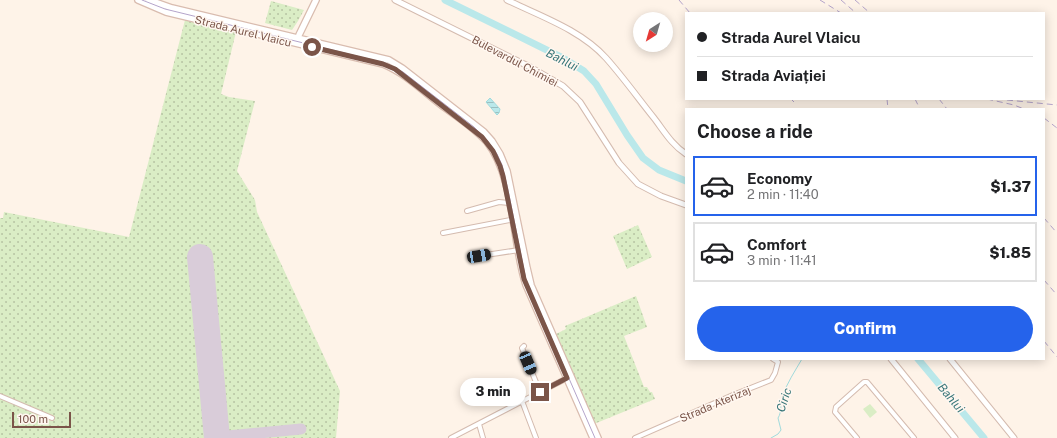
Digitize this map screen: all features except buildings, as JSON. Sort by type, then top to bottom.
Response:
[{"type":"main road","name":"Strada Aurel Vlaicu","points":[[138,0],[166,12],[382,58],[396,64],[480,128],[494,143],[504,162],[520,238],[526,285],[598,438]]},
{"type":"main road","name":"Strada Aurel Vlaicu","points":[[149,0],[172,8],[383,64],[400,72],[472,128],[486,141],[493,151],[500,166],[509,203],[515,219]]},
{"type":"main road","points":[[297,41],[316,0]]},
{"type":"main road","name":"Strada Aurel Vlaicu","points":[[569,377],[593,438]]},
{"type":"street","name":"Bulevardul Chimiei","points":[[395,0],[530,67],[563,86],[580,102],[619,163],[638,184],[661,196],[685,205]]},
{"type":"street","points":[[507,0],[579,36],[605,57],[671,140],[685,153]]},
{"type":"street","points":[[467,211],[499,202],[509,203]]},
{"type":"street","points":[[442,233],[515,219]]},
{"type":"street","points":[[479,256],[521,250]]},
{"type":"street","points":[[524,346],[522,348],[540,392]]},
{"type":"street","name":"Strada Aterizaj","points":[[635,438],[771,380],[778,362],[775,360]]},
{"type":"street","points":[[891,360],[956,438]]},
{"type":"street","points":[[951,360],[1014,438]]},
{"type":"street","points":[[451,438],[569,377]]},
{"type":"street","points":[[857,438],[835,412],[836,406],[864,382],[867,382],[914,438]]},
{"type":"street","points":[[0,396],[52,418]]},
{"type":"street","points":[[522,401],[536,438]]},
{"type":"street","points":[[479,424],[483,438]]},
{"type":"green space","points":[[271,1],[304,10],[292,30],[265,23]]},
{"type":"green space","points":[[185,20],[236,32],[221,94],[229,97],[255,101],[237,171],[255,200],[257,212],[340,391],[336,438],[0,438],[0,218],[3,218],[4,212],[129,237]]},
{"type":"green space","points":[[638,225],[652,257],[627,269],[613,236]]},
{"type":"green space","points":[[636,296],[647,327],[624,336],[644,387],[647,387],[650,392],[652,392],[655,399],[594,424],[556,334],[566,329],[565,326]]},
{"type":"green space","points":[[870,404],[877,412],[870,418],[863,409]]},
{"type":"water","points":[[490,98],[500,109],[497,115],[486,102]]},
{"type":"waterway","name":"Bahlui","points":[[445,0],[563,58],[584,71],[596,84],[643,158],[659,170],[685,181]]},
{"type":"waterway","name":"Ciric","points":[[771,438],[778,434],[781,430],[778,418],[782,397],[801,360]]},
{"type":"waterway","name":"Bahlui","points":[[919,360],[984,438]]},
{"type":"taxiway","points":[[217,437],[301,429]]},
{"type":"runway","points":[[200,257],[217,438]]},
{"type":"tram line","points":[[142,0],[165,9],[385,63],[403,72],[474,127],[487,140],[497,154],[502,165],[526,280],[595,438]]},
{"type":"railway","points":[[679,0],[689,12]]},
{"type":"railway","points":[[820,0],[839,12]]},
{"type":"railway","points":[[841,0],[855,12]]},
{"type":"railway","points":[[855,0],[869,12]]},
{"type":"railway","points":[[887,100],[888,108]]},
{"type":"railway","points":[[916,100],[920,108]]},
{"type":"railway","points":[[940,100],[946,108]]},
{"type":"railway","points":[[992,100],[1022,108]]},
{"type":"railway","points":[[1007,100],[1057,105]]},
{"type":"railway","points":[[1045,119],[1057,128]]},
{"type":"railway","points":[[1045,219],[1057,233]]},
{"type":"railway","points":[[1045,281],[1057,295]]},
{"type":"railway","points":[[1045,342],[1057,357]]},
{"type":"route","points":[[312,47],[383,64],[395,69],[472,128],[482,137],[493,151],[503,176],[522,272],[526,285],[567,378],[540,392]]}]
